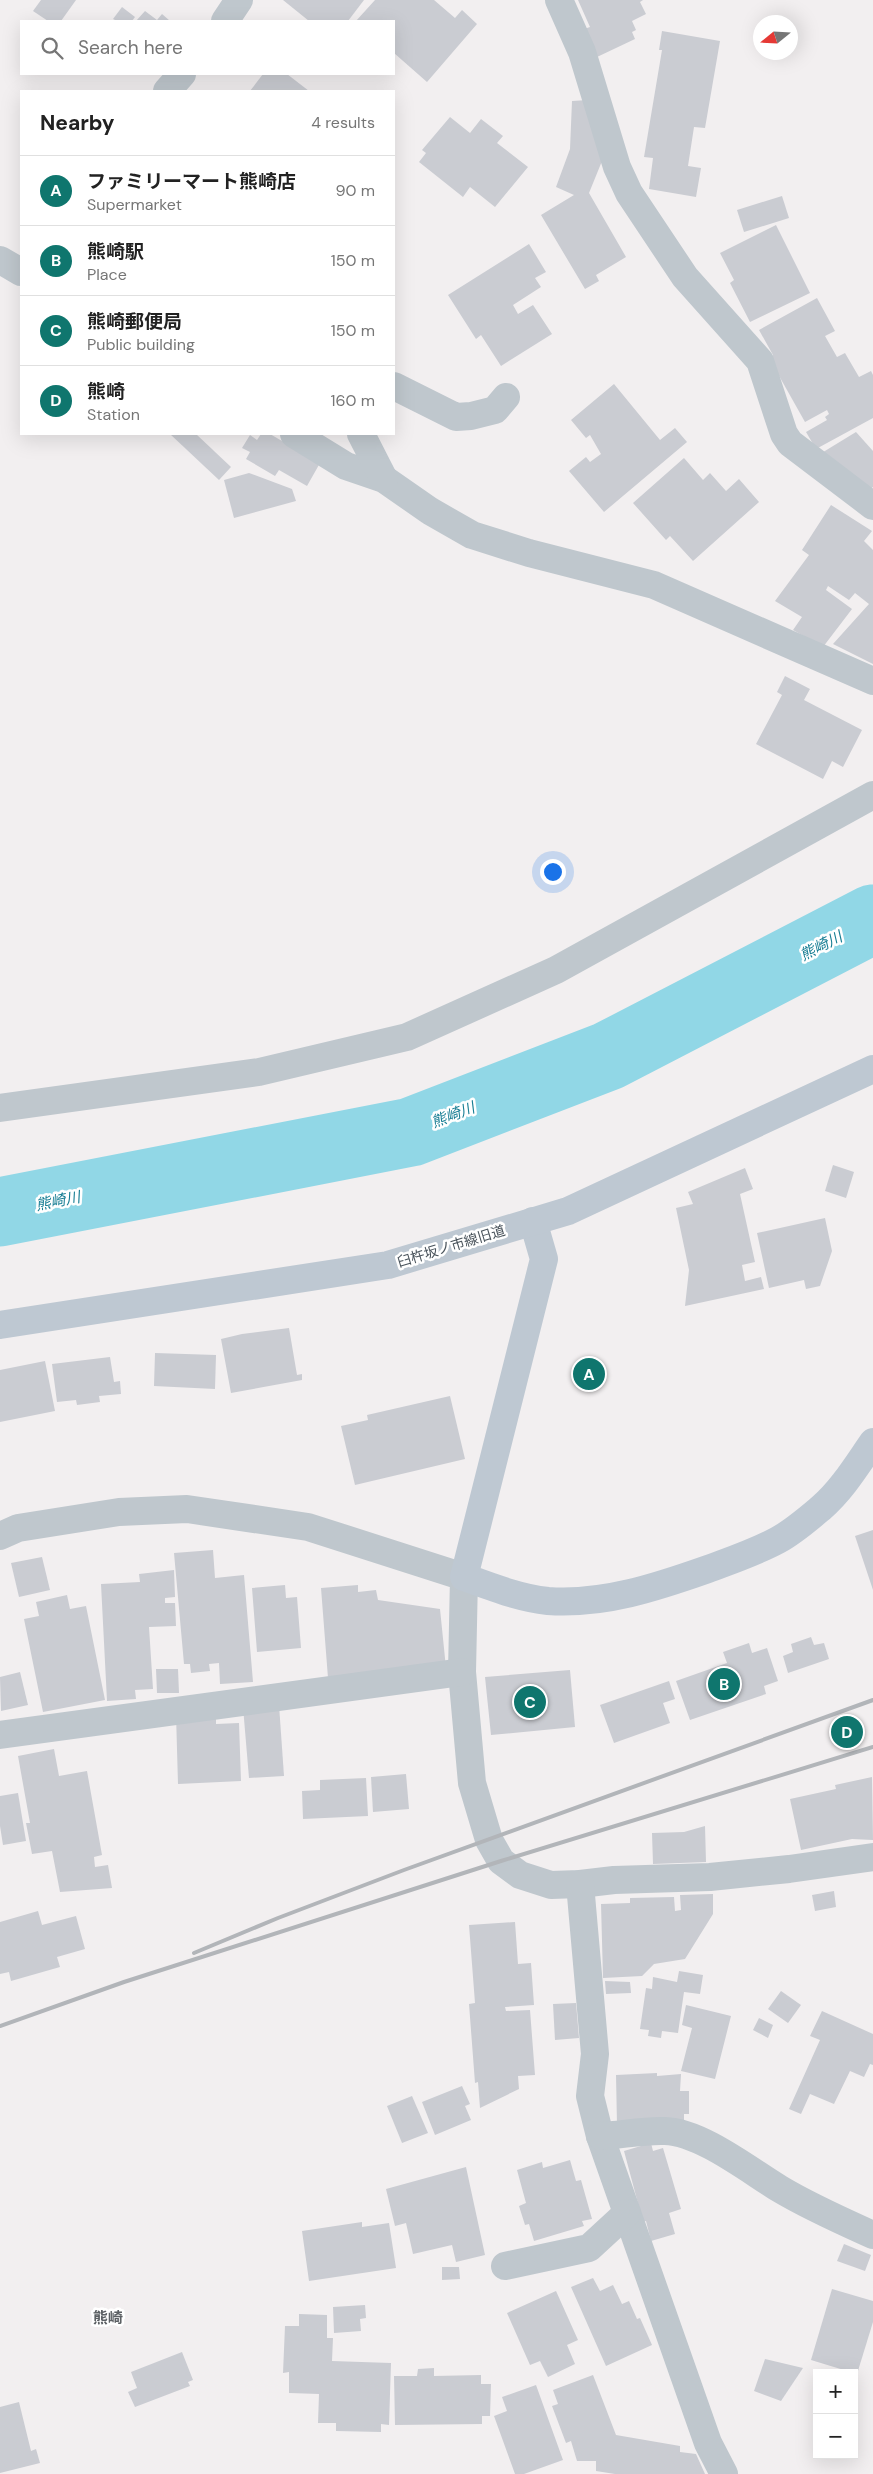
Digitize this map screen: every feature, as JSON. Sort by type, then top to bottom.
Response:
[{"type":"street","points":[[226,20],[239,0]]},
{"type":"street","points":[[559,0],[582,52],[617,167],[629,193],[685,277],[760,360],[784,434],[790,443],[873,506]]},
{"type":"street","points":[[168,90],[181,75]]},
{"type":"street","points":[[0,260],[20,271]]},
{"type":"street","points":[[395,386],[456,417],[496,410],[506,397]]},
{"type":"street","points":[[296,435],[346,466],[384,479],[430,511],[472,535],[529,553],[654,585],[873,681]]},
{"type":"street","points":[[362,435],[384,479]]},
{"type":"street","points":[[0,1108],[259,1072],[407,1037],[556,970],[873,795]]},
{"type":"street","name":"臼杵坂ノ市線旧道","points":[[0,1324],[388,1264],[568,1211],[873,1069]]},
{"type":"street","points":[[534,1221],[544,1259],[464,1577],[462,1672],[472,1783],[489,1840],[501,1861],[520,1874],[551,1885],[614,1880],[720,1876],[789,1869],[873,1857]]},
{"type":"street","points":[[0,1536],[18,1528],[119,1512],[187,1510],[308,1527],[464,1577],[497,1590],[548,1601],[587,1600],[662,1585],[740,1557],[779,1539],[822,1507],[846,1481],[873,1442]]},
{"type":"street","points":[[0,1735],[462,1672]]},
{"type":"street","points":[[580,1884],[595,2054],[590,2096],[600,2136],[708,2443],[724,2474]]},
{"type":"street","points":[[600,2136],[666,2131],[686,2136],[739,2161],[779,2188],[822,2212],[873,2235]]},
{"type":"street","points":[[505,2266],[589,2248],[627,2213]]},
{"type":"building","points":[[41,0],[76,0],[62,20],[46,20],[33,11]]},
{"type":"building","points":[[283,0],[364,0],[349,20],[308,20]]},
{"type":"building","points":[[375,0],[434,0],[455,18],[462,10],[477,24],[427,82],[395,54],[395,20],[357,20]]},
{"type":"building","points":[[578,0],[643,0],[640,2],[646,14],[632,21],[636,30],[632,32],[635,39],[597,57],[584,29],[590,27]]},
{"type":"building","points":[[122,7],[135,17],[133,20],[113,19]]},
{"type":"building","points":[[145,11],[157,20],[137,20]]},
{"type":"building","points":[[162,14],[169,20],[157,20]]},
{"type":"building","points":[[662,31],[720,41],[705,128],[694,127],[688,166],[701,168],[696,197],[649,189],[653,158],[644,157],[662,50],[659,50]]},
{"type":"building","points":[[262,75],[288,75],[308,90],[251,90]]},
{"type":"building","points":[[588,100],[602,161],[589,193],[626,257],[596,275],[599,281],[585,289],[541,215],[574,195],[556,187],[570,149],[572,101]]},
{"type":"building","points":[[450,117],[470,133],[481,119],[503,136],[497,143],[528,167],[495,207],[470,187],[463,197],[419,162],[426,153],[422,150]]},
{"type":"building","points":[[782,196],[789,218],[744,232],[737,210]]},
{"type":"building","points":[[776,225],[810,293],[750,322],[730,283],[734,280],[720,253]]},
{"type":"building","points":[[529,244],[546,272],[535,278],[541,287],[513,305],[518,314],[533,305],[552,334],[501,366],[481,335],[476,339],[448,295]]},
{"type":"building","points":[[817,298],[835,331],[825,336],[837,357],[845,353],[859,377],[871,371],[873,375],[873,418],[816,449],[806,432],[827,420],[825,417],[829,414],[827,410],[805,422],[769,358],[773,355],[759,330]]},
{"type":"building","points":[[614,384],[660,440],[675,428],[687,442],[604,512],[569,471],[586,457],[590,462],[601,454],[590,435],[586,438],[571,420]]},
{"type":"building","points":[[856,432],[873,451],[873,487],[867,491],[820,454]]},
{"type":"building","points":[[171,435],[197,435],[231,467],[219,480]]},
{"type":"building","points":[[250,435],[257,440],[260,435],[272,435],[320,463],[307,486],[279,470],[275,476],[246,459],[250,452],[242,448]]},
{"type":"building","points":[[684,458],[703,480],[710,473],[726,491],[739,479],[759,502],[693,561],[670,536],[666,540],[633,503]]},
{"type":"building","points":[[249,473],[292,489],[296,501],[234,518],[224,480]]},
{"type":"building","points":[[831,505],[872,531],[864,541],[873,550],[873,664],[833,644],[869,604],[855,593],[849,600],[828,586],[826,590],[852,609],[823,647],[793,630],[802,617],[775,601],[809,555],[802,550]]},
{"type":"building","points":[[785,676],[810,689],[804,700],[862,730],[843,767],[832,761],[823,779],[756,744],[782,695],[777,692]]},
{"type":"building","points":[[833,1165],[854,1172],[846,1198],[825,1191]]},
{"type":"building","points":[[745,1168],[753,1189],[740,1194],[755,1262],[742,1265],[745,1281],[761,1277],[764,1289],[685,1306],[689,1270],[676,1208],[693,1204],[688,1192]]},
{"type":"building","points":[[825,1218],[832,1251],[820,1286],[806,1289],[804,1280],[769,1288],[757,1233]]},
{"type":"building","points":[[289,1328],[297,1375],[302,1374],[302,1380],[231,1393],[221,1339],[242,1334]]},
{"type":"building","points":[[155,1353],[216,1355],[215,1389],[154,1386]]},
{"type":"building","points":[[110,1357],[114,1382],[120,1381],[121,1394],[99,1396],[100,1402],[77,1405],[76,1400],[57,1402],[52,1364]]},
{"type":"building","points":[[45,1361],[55,1411],[0,1422],[0,1370]]},
{"type":"building","points":[[450,1396],[465,1459],[355,1485],[341,1426],[368,1420],[367,1415]]},
{"type":"building","points":[[873,1530],[873,1590],[855,1536]]},
{"type":"building","points":[[213,1550],[215,1578],[244,1575],[253,1682],[220,1684],[219,1663],[209,1664],[210,1671],[191,1673],[190,1664],[184,1664],[174,1553]]},
{"type":"building","points":[[42,1557],[50,1590],[19,1597],[11,1563]]},
{"type":"building","points":[[174,1570],[175,1597],[165,1598],[165,1603],[175,1603],[176,1626],[149,1627],[153,1689],[135,1690],[136,1699],[107,1701],[101,1584],[140,1582],[139,1574]]},
{"type":"building","points":[[285,1585],[286,1598],[297,1597],[301,1648],[257,1652],[252,1588]]},
{"type":"building","points":[[358,1585],[358,1592],[376,1590],[378,1600],[440,1609],[446,1668],[328,1678],[321,1588]]},
{"type":"building","points":[[67,1595],[70,1609],[86,1606],[105,1700],[43,1712],[24,1619],[39,1616],[36,1602]]},
{"type":"building","points":[[811,1637],[814,1645],[824,1643],[829,1659],[788,1673],[783,1656],[793,1652],[791,1644]]},
{"type":"building","points":[[749,1643],[752,1653],[767,1648],[778,1681],[764,1686],[766,1694],[690,1720],[676,1681],[727,1663],[723,1652]]},
{"type":"building","points":[[156,1669],[178,1669],[179,1693],[157,1693]]},
{"type":"building","points":[[570,1670],[575,1727],[491,1735],[485,1677]]},
{"type":"building","points":[[20,1672],[28,1705],[1,1711],[0,1677]]},
{"type":"building","points":[[669,1681],[675,1699],[663,1703],[670,1723],[614,1743],[600,1705]]},
{"type":"building","points":[[279,1705],[284,1776],[249,1778],[243,1707]]},
{"type":"building","points":[[216,1712],[216,1724],[239,1723],[241,1781],[178,1784],[176,1714]]},
{"type":"building","points":[[54,1749],[59,1776],[87,1771],[102,1855],[94,1857],[95,1867],[108,1865],[112,1888],[60,1892],[52,1851],[32,1854],[26,1823],[30,1823],[18,1756]]},
{"type":"building","points":[[406,1774],[409,1809],[373,1812],[371,1777]]},
{"type":"building","points":[[872,1777],[873,1840],[852,1839],[801,1850],[790,1799],[836,1789],[835,1785]]},
{"type":"building","points":[[366,1778],[368,1816],[303,1819],[302,1791],[320,1790],[320,1780]]},
{"type":"building","points":[[18,1793],[26,1841],[3,1845],[0,1826],[0,1796]]},
{"type":"building","points":[[705,1826],[706,1862],[653,1864],[652,1833],[684,1832]]},
{"type":"building","points":[[834,1891],[836,1907],[815,1911],[812,1895]]},
{"type":"building","points":[[713,1894],[713,1914],[685,1959],[654,1964],[642,1976],[603,1978],[601,1904],[630,1903],[630,1898],[674,1897],[675,1911],[681,1910],[680,1895]]},
{"type":"building","points":[[38,1911],[42,1925],[76,1916],[85,1949],[57,1957],[60,1967],[11,1981],[9,1972],[0,1974],[0,1922]]},
{"type":"building","points":[[515,1922],[518,1964],[531,1963],[534,2005],[505,2007],[506,2011],[530,2010],[535,2075],[518,2076],[519,2089],[480,2108],[478,2082],[475,2083],[469,2004],[475,2003],[469,1925]]},
{"type":"building","points":[[679,1971],[703,1975],[700,1994],[684,1992],[678,2033],[662,2031],[661,2038],[648,2036],[649,2030],[640,2029],[646,1988],[652,1989],[653,1977],[677,1982]]},
{"type":"building","points":[[605,1981],[630,1982],[631,1993],[606,1994]]},
{"type":"building","points":[[781,1991],[801,2005],[788,2023],[768,2009]]},
{"type":"building","points":[[576,2003],[579,2038],[555,2040],[553,2004]]},
{"type":"building","points":[[686,2005],[731,2016],[715,2079],[681,2071],[692,2028],[682,2025]]},
{"type":"building","points":[[822,2011],[873,2034],[873,2065],[870,2064],[864,2077],[850,2071],[834,2104],[810,2094],[801,2114],[789,2109],[820,2040],[810,2036]]},
{"type":"building","points":[[759,2018],[773,2025],[768,2038],[753,2030]]},
{"type":"building","points":[[657,2073],[657,2076],[681,2074],[680,2091],[689,2091],[689,2114],[684,2114],[684,2122],[617,2125],[616,2075]]},
{"type":"building","points":[[462,2086],[470,2104],[465,2106],[471,2120],[435,2135],[422,2102]]},
{"type":"building","points":[[412,2096],[428,2133],[402,2143],[387,2106]]},
{"type":"building","points":[[651,2143],[653,2151],[663,2148],[681,2209],[669,2213],[675,2234],[651,2241],[646,2221],[643,2222],[624,2151]]},
{"type":"building","points":[[570,2160],[576,2181],[581,2180],[592,2219],[582,2221],[584,2226],[534,2241],[529,2224],[525,2225],[519,2206],[526,2203],[517,2170],[542,2162],[543,2168]]},
{"type":"building","points":[[466,2167],[485,2255],[456,2262],[452,2245],[413,2254],[406,2223],[395,2226],[386,2189]]},
{"type":"building","points":[[362,2222],[362,2227],[389,2223],[396,2268],[309,2281],[302,2231]]},
{"type":"building","points":[[844,2244],[871,2255],[865,2271],[837,2261]]},
{"type":"building","points":[[442,2267],[459,2267],[460,2279],[442,2280]]},
{"type":"building","points":[[593,2278],[600,2291],[613,2285],[622,2304],[629,2301],[637,2319],[640,2318],[652,2345],[606,2366],[571,2287]]},
{"type":"building","points":[[832,2289],[873,2301],[873,2322],[858,2371],[858,2369],[841,2369],[811,2360]]},
{"type":"building","points":[[556,2291],[578,2340],[567,2345],[575,2364],[548,2377],[540,2361],[530,2365],[507,2313]]},
{"type":"building","points":[[365,2305],[366,2318],[360,2319],[361,2331],[334,2333],[333,2307]]},
{"type":"building","points":[[299,2314],[327,2315],[327,2338],[333,2338],[332,2361],[391,2363],[389,2425],[381,2424],[381,2432],[336,2431],[336,2423],[318,2423],[319,2394],[289,2393],[289,2372],[283,2373],[285,2326],[299,2326]]},
{"type":"building","points":[[182,2352],[193,2380],[188,2382],[190,2386],[135,2407],[128,2392],[137,2388],[131,2372]]},
{"type":"building","points":[[765,2359],[803,2368],[781,2401],[754,2391]]},
{"type":"building","points":[[434,2368],[434,2376],[481,2375],[481,2384],[491,2384],[490,2416],[482,2416],[482,2424],[395,2425],[394,2376],[417,2376],[418,2369]]},
{"type":"building","points":[[593,2375],[616,2435],[680,2446],[680,2452],[696,2454],[705,2474],[615,2474],[596,2471],[596,2461],[577,2461],[571,2441],[566,2443],[552,2406],[558,2404],[553,2390]]},
{"type":"building","points":[[536,2385],[563,2460],[524,2474],[515,2474],[494,2416],[507,2411],[502,2397]]},
{"type":"building","points":[[19,2402],[31,2451],[36,2449],[40,2463],[0,2473],[0,2407]]},
{"type":"waterway","name":"熊崎川","points":[[0,1212],[411,1132],[608,1056],[873,919]]},
{"type":"railway","points":[[194,1953],[278,1918],[404,1870],[873,1700]]},
{"type":"railway","points":[[0,2026],[124,1982],[501,1861],[873,1747]]},
{"type":"place","name":"ファミリーマート熊崎店","points":[[589,1374]]},
{"type":"place","name":"熊崎駅","points":[[724,1684]]},
{"type":"place","name":"熊崎郵便局","points":[[530,1702]]},
{"type":"place","name":"熊崎","points":[[847,1732]]},
{"type":"district","name":"熊崎","points":[[108,2318]]}]
